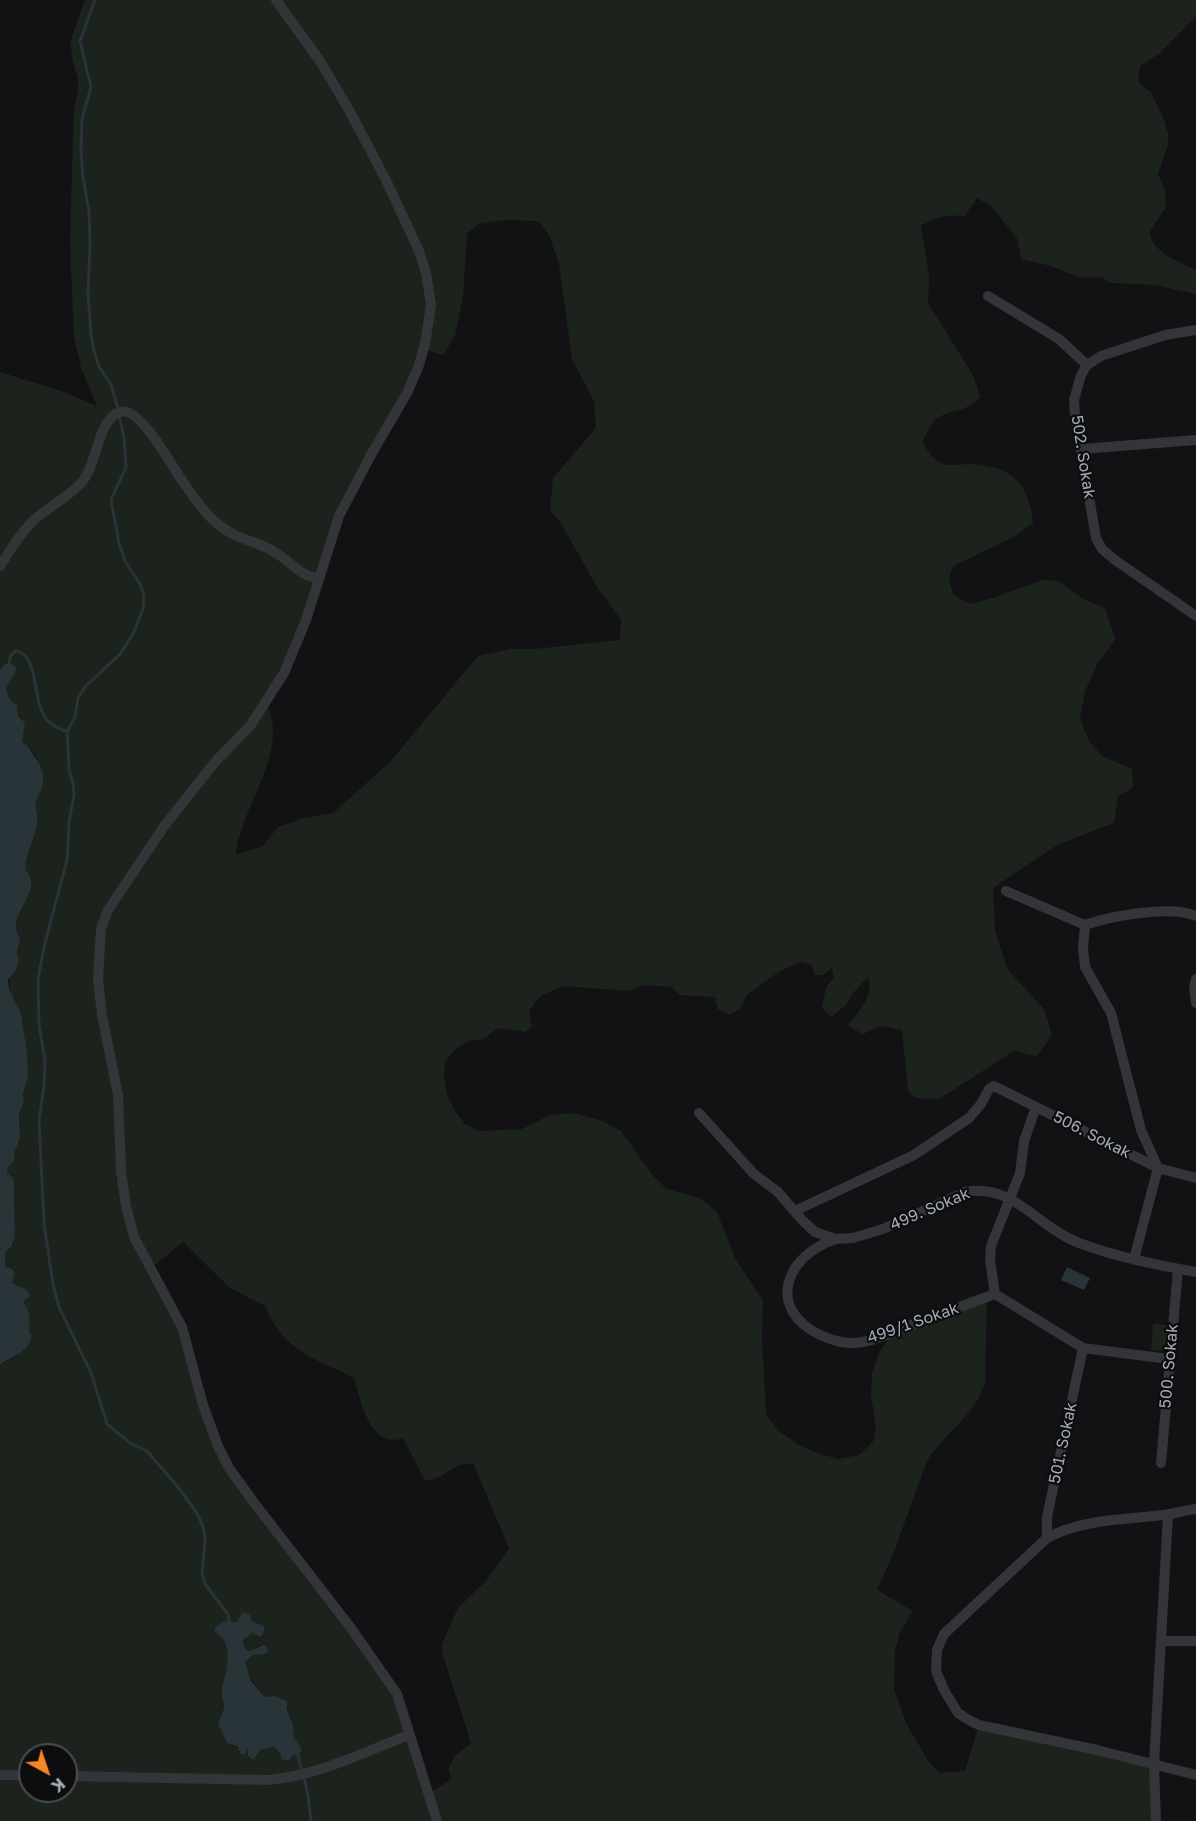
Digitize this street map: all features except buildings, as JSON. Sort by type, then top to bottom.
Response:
[{"type":"street","points":[[276,0],[320,61],[386,180],[419,251],[426,273],[431,305],[425,344],[407,393],[339,516],[297,645],[284,673],[250,726],[215,762],[165,825],[108,910],[101,929],[98,979],[102,1015],[118,1095],[121,1171],[126,1206],[134,1237],[182,1327],[193,1360],[203,1406],[218,1446],[229,1468],[252,1500],[382,1670],[397,1694],[437,1821]]},
{"type":"street","points":[[988,296],[1059,339],[1087,365],[1101,356],[1126,347],[1166,335],[1196,330]]},
{"type":"street","name":"502. Sokak","points":[[1087,365],[1081,375],[1074,400],[1096,538],[1102,549],[1115,560],[1196,616]]},
{"type":"street","points":[[0,566],[32,521],[80,484],[88,474],[98,450],[104,426],[120,412],[127,412],[134,415],[149,431],[215,522],[230,532],[278,553],[307,577],[318,578]]},
{"type":"street","points":[[1081,449],[1196,440]]},
{"type":"street","points":[[1005,891],[1085,926],[1103,919],[1126,915],[1179,912],[1196,916]]},
{"type":"street","points":[[1085,926],[1083,948],[1085,967],[1111,1012],[1141,1130],[1158,1168],[1134,1259]]},
{"type":"street","points":[[1196,979],[1194,987],[1196,1003]]},
{"type":"street","points":[[795,1211],[914,1155],[969,1118],[981,1104],[989,1089],[994,1086],[1036,1107]]},
{"type":"street","name":"506. Sokak","points":[[995,1294],[990,1260],[991,1245],[1020,1173],[1024,1141],[1036,1107],[1158,1168],[1196,1178]]},
{"type":"street","points":[[699,1113],[754,1174],[778,1192],[814,1232],[836,1239]]},
{"type":"street","name":"499. Sokak","points":[[836,1239],[853,1238],[883,1229],[965,1192],[979,1189],[1000,1193],[1011,1198],[1045,1224],[1078,1243],[1134,1259],[1196,1272]]},
{"type":"street","name":"499/1 Sokak","points":[[836,1239],[822,1244],[809,1253],[794,1269],[788,1281],[789,1302],[796,1317],[807,1327],[828,1339],[850,1343],[873,1339],[995,1294]]},
{"type":"street","name":"500. Sokak","points":[[1161,1463],[1178,1269]]},
{"type":"street","points":[[995,1294],[1083,1348],[1169,1359]]},
{"type":"street","name":"501. Sokak","points":[[1047,1538],[1047,1517],[1083,1348]]},
{"type":"street","points":[[1196,1509],[1168,1515],[1083,1525],[1064,1529],[1047,1538],[944,1634],[937,1650],[936,1671],[958,1713],[980,1725],[1097,1750],[1196,1775]]},
{"type":"street","points":[[1156,1821],[1154,1764],[1168,1515]]},
{"type":"street","points":[[1161,1641],[1196,1641]]},
{"type":"street","points":[[78,1776],[269,1780],[289,1778],[316,1771],[409,1735]]},
{"type":"street","points":[[0,1775],[18,1775]]},
{"type":"shaded area","points":[[85,0],[1196,0],[1196,16],[1159,54],[1140,66],[1138,81],[1151,92],[1168,134],[1168,145],[1158,174],[1165,191],[1166,207],[1150,231],[1151,238],[1160,250],[1174,260],[1196,270],[1196,294],[1155,285],[1111,283],[1101,277],[1082,278],[1051,266],[1021,259],[1017,238],[991,206],[977,198],[964,217],[942,217],[921,226],[929,276],[928,303],[974,377],[980,397],[972,404],[934,421],[923,443],[933,457],[941,463],[984,465],[1007,473],[1022,487],[1031,509],[1033,523],[1014,537],[953,566],[949,578],[953,595],[970,604],[1043,580],[1059,581],[1085,600],[1105,608],[1115,639],[1097,665],[1085,691],[1080,719],[1089,741],[1102,756],[1132,769],[1133,787],[1118,797],[1114,823],[1057,845],[993,888],[995,930],[1007,969],[1044,1009],[1052,1035],[1037,1056],[1014,1051],[939,1099],[916,1098],[908,1091],[902,1030],[882,1026],[863,1034],[848,1026],[867,997],[870,984],[868,977],[853,993],[846,1005],[831,1017],[822,1008],[826,987],[834,978],[832,968],[823,975],[815,975],[812,965],[802,962],[780,971],[746,996],[741,1008],[729,1015],[718,1009],[715,997],[680,995],[671,987],[644,985],[629,991],[563,986],[542,995],[536,1001],[529,1012],[532,1027],[525,1032],[498,1028],[484,1039],[469,1041],[456,1049],[445,1061],[444,1078],[448,1097],[455,1111],[465,1124],[479,1131],[522,1129],[550,1115],[574,1113],[600,1120],[621,1131],[654,1177],[667,1189],[700,1198],[717,1212],[735,1258],[763,1301],[762,1337],[766,1415],[779,1431],[799,1445],[820,1454],[839,1459],[859,1455],[873,1442],[876,1427],[871,1395],[872,1373],[880,1351],[895,1331],[987,1297],[985,1382],[981,1393],[975,1404],[927,1461],[893,1554],[877,1590],[913,1611],[900,1632],[895,1651],[894,1689],[906,1723],[929,1762],[940,1773],[965,1771],[979,1725],[1154,1764],[1156,1821],[0,1821],[0,1365],[13,1358],[21,1349],[29,1329],[29,1315],[23,1302],[27,1297],[19,1287],[12,1283],[8,1268],[5,1267],[5,1253],[13,1246],[15,1237],[15,1197],[11,1175],[7,1172],[15,1160],[19,1115],[28,1077],[10,978],[20,940],[16,928],[17,919],[30,890],[30,876],[25,869],[36,830],[35,803],[42,778],[39,761],[29,747],[22,742],[24,728],[22,719],[6,687],[13,674],[5,664],[0,670],[0,372],[61,391],[97,406],[81,368],[74,337],[70,244],[74,110],[78,79],[70,42]],"holes":[[[504,220],[538,221],[549,235],[559,264],[572,359],[594,401],[596,428],[553,478],[550,510],[562,525],[597,587],[621,620],[620,640],[534,649],[510,649],[478,656],[390,762],[333,813],[304,818],[278,827],[262,847],[236,854],[246,817],[269,759],[273,740],[272,721],[266,703],[318,578],[339,516],[424,349],[443,355],[455,336],[463,297],[467,234],[478,224]],[[183,1242],[230,1288],[265,1306],[273,1322],[291,1344],[313,1358],[354,1378],[364,1410],[375,1430],[382,1437],[392,1440],[403,1438],[425,1481],[439,1477],[459,1465],[473,1463],[509,1548],[487,1580],[458,1608],[442,1644],[442,1652],[471,1743],[455,1756],[448,1769],[452,1779],[428,1794],[397,1694],[218,1446],[167,1295],[150,1269]],[[242,1613],[258,1625],[257,1637],[253,1632],[250,1633],[243,1640],[244,1647],[249,1651],[261,1645],[266,1654],[254,1654],[245,1662],[246,1668],[265,1697],[287,1701],[295,1739],[301,1749],[297,1755],[280,1753],[276,1749],[269,1748],[252,1760],[248,1756],[248,1748],[232,1746],[218,1724],[224,1708],[222,1691],[228,1658],[225,1644],[215,1632],[225,1621],[236,1622]]]},
{"type":"shaded area","points":[[5,664],[12,664],[17,669],[6,687],[11,700],[17,705],[18,716],[25,723],[22,742],[39,763],[43,774],[43,785],[35,803],[36,830],[25,869],[30,876],[30,891],[16,927],[20,941],[17,953],[19,959],[17,968],[8,980],[9,988],[21,1014],[28,1077],[19,1115],[20,1138],[14,1153],[15,1160],[7,1172],[13,1178],[14,1184],[15,1237],[12,1246],[5,1253],[5,1267],[11,1268],[14,1272],[12,1283],[30,1294],[30,1297],[23,1302],[29,1313],[29,1332],[32,1336],[23,1350],[0,1365],[0,670]]},
{"type":"shaded area","points":[[1067,1267],[1090,1278],[1084,1290],[1061,1280]]},
{"type":"shaded area","points":[[1153,1324],[1168,1325],[1166,1351],[1151,1350]]},
{"type":"shaded area","points":[[243,1612],[250,1615],[252,1621],[263,1626],[265,1630],[261,1637],[251,1633],[243,1640],[244,1647],[249,1651],[263,1645],[267,1647],[268,1652],[263,1655],[254,1654],[245,1662],[251,1681],[265,1697],[275,1696],[287,1701],[294,1737],[302,1750],[299,1755],[293,1755],[289,1761],[282,1759],[274,1747],[262,1749],[253,1760],[248,1756],[248,1748],[246,1753],[241,1755],[238,1747],[227,1743],[218,1724],[224,1708],[222,1691],[228,1658],[225,1644],[215,1632],[215,1627],[225,1621],[236,1622]]},
{"type":"waterway","points":[[95,0],[80,41],[91,87],[82,119],[81,151],[89,211],[88,294],[94,351],[99,367],[111,384],[118,409]]},
{"type":"waterway","points":[[119,416],[124,437],[126,467],[111,500],[119,543],[125,561],[140,584],[144,595],[143,609],[133,634],[120,654],[85,687],[78,698],[75,717],[67,732],[69,770],[74,794],[69,822],[67,860],[38,979],[39,1025],[45,1061],[39,1120],[44,1224],[53,1284],[59,1307],[91,1373],[107,1424],[130,1443],[147,1451],[197,1513],[205,1539],[202,1574],[205,1584],[228,1614],[229,1622]]},
{"type":"waterway","points":[[8,666],[11,655],[16,651],[24,655],[29,661],[42,711],[47,720],[67,732]]},
{"type":"waterway","points":[[298,1756],[302,1771]]},
{"type":"waterway","points":[[304,1778],[311,1821]]}]
